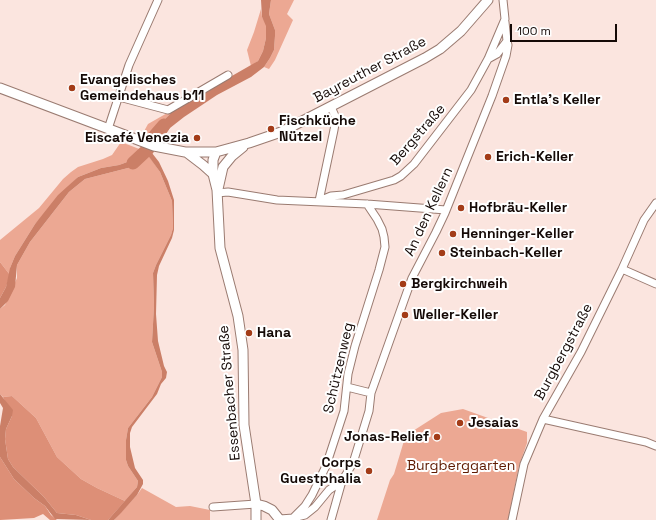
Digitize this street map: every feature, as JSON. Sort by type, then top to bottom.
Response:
[{"type":"street","points":[[108,129],[129,65],[158,0]]},
{"type":"street","name":"Bayreuther Straße","points":[[0,88],[140,141],[185,152],[216,152],[281,132],[432,54],[461,32],[488,0]]},
{"type":"street","name":"An den Kellern","points":[[330,520],[342,481],[353,463],[369,411],[371,393],[412,278],[446,210],[492,96],[506,56],[508,45],[503,0]]},
{"type":"street","points":[[488,60],[505,19]]},
{"type":"street","points":[[488,60],[498,54],[507,41]]},
{"type":"street","name":"Bergstraße","points":[[319,202],[331,196],[343,195],[394,180],[401,176],[414,164],[450,119],[471,90],[488,60]]},
{"type":"street","points":[[119,97],[168,110],[228,76]]},
{"type":"street","points":[[319,202],[336,118],[331,107]]},
{"type":"street","name":"Bayreuther Straße","points":[[223,167],[237,151],[249,143]]},
{"type":"street","points":[[185,152],[213,174]]},
{"type":"street","points":[[216,152],[223,167]]},
{"type":"street","name":"Essenbacher Straße","points":[[216,152],[213,160],[213,174],[217,191],[220,248],[238,316],[242,350],[244,425],[256,504],[256,520]]},
{"type":"street","name":"Essenbacher Straße","points":[[217,191],[223,167]]},
{"type":"street","name":"Bergstraße","points":[[217,191],[277,200],[367,204],[446,210]]},
{"type":"street","name":"Burgbergstraße","points":[[512,520],[524,464],[543,419],[580,352],[622,269],[644,220],[656,203]]},
{"type":"street","name":"Schützenweg","points":[[293,518],[309,500],[326,466],[344,411],[348,374],[355,346],[385,247],[382,229],[378,219],[367,204]]},
{"type":"street","points":[[622,269],[656,284]]},
{"type":"street","points":[[347,387],[371,393]]},
{"type":"street","points":[[543,419],[646,442],[656,446]]},
{"type":"street","name":"An den Kellern","points":[[293,518],[305,515],[315,507],[329,490],[342,481]]},
{"type":"street","points":[[213,507],[256,504],[272,510],[280,520],[293,518]]},
{"type":"green space","points":[[271,0],[294,0],[287,14],[293,20],[275,60],[269,69],[264,67],[274,50],[275,30],[269,14]]},
{"type":"green space","points":[[261,9],[262,17],[267,26],[266,38],[263,51],[258,61],[251,66],[247,50]]},
{"type":"green space","points":[[176,108],[148,136],[142,135],[148,124]]},
{"type":"green space","points":[[121,142],[142,150],[130,161],[119,165],[101,168],[78,177],[35,224],[15,256],[10,268],[10,275],[0,262],[0,240],[39,208],[63,179],[71,172],[78,167],[112,155]]},
{"type":"green space","points":[[147,153],[160,172],[172,201],[173,228],[153,273],[154,306],[152,342],[162,372],[162,377],[152,397],[128,428],[126,440],[126,460],[128,466],[138,481],[137,487],[125,501],[81,479],[57,457],[36,418],[12,396],[3,397],[0,394],[0,309],[5,305],[17,278],[17,265],[30,242],[69,192],[85,179],[128,168],[134,165]]},
{"type":"green space","name":"Burgberggarten","points":[[463,409],[527,432],[527,443],[519,466],[508,520],[377,520],[390,480],[394,474],[406,434],[441,413]]},
{"type":"green space","points":[[142,488],[176,507],[190,506],[210,510],[210,520],[114,520]]},
{"type":"shaded area","points":[[261,0],[271,0],[269,14],[275,30],[274,50],[264,67],[251,77],[217,95],[184,117],[170,128],[162,140],[148,136],[176,108],[258,61],[263,51],[266,38],[266,26],[262,17]]},
{"type":"shaded area","points":[[142,150],[152,153],[159,162],[168,181],[174,200],[174,230],[172,238],[159,266],[157,275],[156,314],[158,341],[164,366],[167,372],[166,378],[161,384],[157,394],[132,427],[130,433],[130,447],[135,468],[143,480],[143,484],[137,495],[121,513],[114,520],[108,520],[137,487],[138,481],[128,466],[126,460],[126,440],[128,428],[152,397],[162,377],[162,372],[152,342],[154,306],[153,273],[173,228],[172,201],[160,172],[147,154],[128,168],[85,179],[69,192],[30,242],[17,265],[15,287],[8,301],[0,309],[0,298],[6,287],[10,268],[15,256],[35,224],[58,195],[78,177],[101,168],[119,165],[130,161]]},
{"type":"shaded area","points":[[0,262],[10,275],[0,298]]},
{"type":"shaded area","points":[[0,394],[13,410],[6,429],[5,439],[8,459],[13,467],[44,497],[57,513],[76,515],[91,520],[55,519],[45,506],[14,479],[0,457],[0,426],[3,408],[0,403]]},
{"type":"shaded area","points":[[12,396],[36,418],[57,457],[81,479],[125,501],[108,520],[91,520],[76,515],[57,513],[44,497],[13,467],[8,459],[5,439],[6,429],[12,416],[3,397]]},
{"type":"shaded area","points":[[0,457],[14,479],[45,506],[51,515],[57,520],[50,520],[43,514],[34,518],[0,520]]},
{"type":"waterway","points":[[133,163],[148,149],[151,140],[164,125]]},
{"type":"place","name":"Evangelisches Gemeindehaus b11","points":[[72,88]]},
{"type":"place","name":"Entla's Keller","points":[[506,100]]},
{"type":"place","name":"Fischküche Nützel","points":[[271,129]]},
{"type":"place","name":"Eiscafé Venezia","points":[[197,138]]},
{"type":"place","name":"Erich-Keller","points":[[488,157]]},
{"type":"place","name":"Hofbräu-Keller","points":[[461,208]]},
{"type":"place","name":"Henninger-Keller","points":[[453,234]]},
{"type":"place","name":"Steinbach-Keller","points":[[442,253]]},
{"type":"place","name":"Bergkirchweih","points":[[403,284]]},
{"type":"place","name":"Weller-Keller","points":[[405,315]]},
{"type":"place","name":"Hana","points":[[249,333]]},
{"type":"place","name":"Jesaias","points":[[460,423]]},
{"type":"place","name":"Jonas-Relief","points":[[437,437]]},
{"type":"place","name":"Corps Guestphalia","points":[[369,471]]}]
